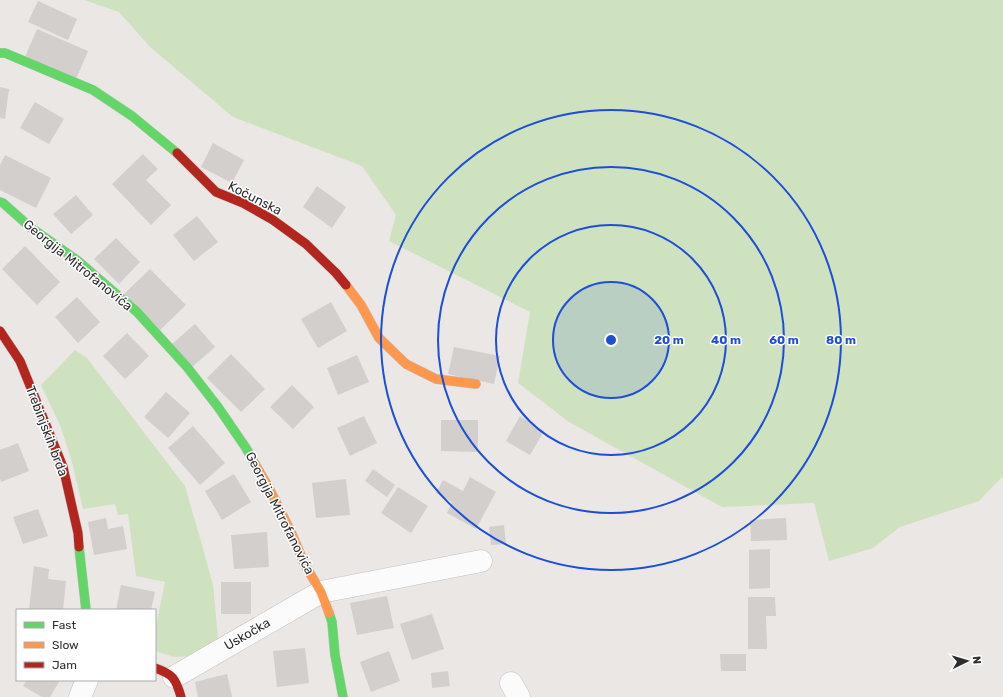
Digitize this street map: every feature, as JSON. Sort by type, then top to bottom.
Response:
[{"type":"street","name":"Kočunska","points":[[0,53],[5,53],[93,90],[132,116],[181,156],[216,192],[273,220],[306,244],[336,272],[361,305],[379,338],[406,364],[436,379],[476,384]]},
{"type":"street","name":"Georgija Mitrofanovića","points":[[0,202],[30,227],[78,261],[137,312],[187,367],[218,407],[246,448],[269,488],[291,532],[305,565],[321,592],[332,622],[335,655],[343,697]]},
{"type":"street","name":"Trebinjskih brda","points":[[0,330],[20,361],[63,468],[78,533],[86,609]]},
{"type":"street","points":[[321,592],[481,561]]},
{"type":"street","name":"Uskočka","points":[[164,672],[321,592]]},
{"type":"street","points":[[164,672],[178,684],[181,697]]},
{"type":"street","points":[[80,697],[86,681]]},
{"type":"green space","points":[[84,0],[1003,0],[1003,476],[979,501],[900,527],[873,548],[829,561],[814,503],[722,507],[569,422],[518,383],[530,312],[389,241],[396,215],[362,166],[233,117],[150,47],[119,12]]},
{"type":"green space","points":[[75,350],[87,358],[185,486],[213,585],[218,638],[193,656],[174,657],[156,651],[156,626],[165,582],[136,576],[128,514],[118,515],[115,504],[83,509],[72,462],[60,425],[41,385]]},
{"type":"building","points":[[38,1],[77,19],[68,40],[28,22]]},
{"type":"building","points":[[37,29],[88,51],[76,79],[25,57]]},
{"type":"building","points":[[0,87],[9,89],[5,119],[0,118]]},
{"type":"building","points":[[35,102],[64,119],[49,144],[20,128]]},
{"type":"building","points":[[213,143],[244,160],[232,183],[201,167]]},
{"type":"building","points":[[143,154],[158,169],[146,180],[171,205],[151,225],[112,184]]},
{"type":"building","points":[[5,155],[51,178],[36,208],[0,190],[0,165]]},
{"type":"building","points":[[317,186],[346,207],[332,228],[303,207]]},
{"type":"building","points":[[76,195],[93,215],[71,234],[53,214]]},
{"type":"building","points":[[197,216],[218,242],[194,261],[173,235]]},
{"type":"building","points":[[116,238],[140,262],[119,284],[94,259]]},
{"type":"building","points":[[25,246],[60,282],[37,305],[2,269]]},
{"type":"building","points":[[150,269],[186,305],[160,330],[124,294]]},
{"type":"building","points":[[77,297],[100,322],[78,343],[55,317]]},
{"type":"building","points":[[331,302],[347,331],[318,348],[301,319]]},
{"type":"building","points":[[195,324],[215,347],[192,367],[172,344]]},
{"type":"building","points":[[127,333],[149,356],[125,379],[103,356]]},
{"type":"building","points":[[454,347],[500,356],[494,384],[448,374]]},
{"type":"building","points":[[231,354],[265,389],[241,412],[207,378]]},
{"type":"building","points":[[357,355],[369,382],[338,395],[327,368]]},
{"type":"building","points":[[292,385],[314,407],[293,429],[270,407]]},
{"type":"building","points":[[166,392],[190,413],[168,438],[144,417]]},
{"type":"building","points":[[364,416],[377,443],[350,456],[337,428]]},
{"type":"building","points":[[520,416],[544,431],[530,455],[506,441]]},
{"type":"building","points":[[441,420],[478,420],[478,452],[441,451]]},
{"type":"building","points":[[193,426],[225,463],[200,485],[168,448]]},
{"type":"building","points":[[18,443],[29,471],[1,482],[0,450]]},
{"type":"building","points":[[373,469],[395,485],[387,497],[365,481]]},
{"type":"building","points":[[234,474],[251,502],[222,520],[205,491]]},
{"type":"building","points":[[470,477],[496,492],[476,529],[447,513],[452,502],[436,493],[443,480],[463,491]]},
{"type":"building","points":[[346,479],[350,515],[316,518],[312,483]]},
{"type":"building","points":[[398,487],[428,506],[411,533],[381,513]]},
{"type":"building","points":[[38,509],[48,536],[23,544],[13,517]]},
{"type":"building","points":[[106,518],[108,529],[123,526],[127,549],[94,555],[88,522]]},
{"type":"building","points":[[786,518],[787,540],[751,541],[750,520]]},
{"type":"building","points":[[504,525],[506,544],[491,545],[489,527]]},
{"type":"building","points":[[267,532],[269,567],[234,569],[231,535]]},
{"type":"building","points":[[770,549],[770,588],[749,589],[749,550]]},
{"type":"building","points":[[34,566],[49,569],[48,579],[66,581],[63,609],[29,609]]},
{"type":"building","points":[[221,582],[251,582],[251,614],[221,614]]},
{"type":"building","points":[[121,585],[155,592],[151,609],[116,609]]},
{"type":"building","points":[[387,596],[394,628],[357,635],[350,603]]},
{"type":"building","points":[[748,597],[775,597],[776,616],[766,616],[767,649],[748,649]]},
{"type":"building","points":[[432,614],[444,649],[412,660],[400,624]]},
{"type":"building","points":[[305,648],[309,683],[277,687],[273,651]]},
{"type":"building","points":[[389,651],[400,681],[371,692],[360,662]]},
{"type":"building","points":[[720,654],[746,654],[746,671],[721,671]]},
{"type":"building","points":[[448,671],[450,686],[432,688],[431,673]]},
{"type":"building","points":[[227,674],[232,697],[198,697],[195,682]]},
{"type":"building","points":[[26,681],[59,681],[50,697],[42,697],[23,686]]},
{"type":"traffic: fast","points":[[0,53],[5,53],[93,90],[132,116],[177,153]]},
{"type":"traffic: fast","points":[[0,202],[30,227],[78,261],[137,312],[187,367],[218,407],[255,464]]},
{"type":"traffic: fast","points":[[79,547],[86,609]]},
{"type":"traffic: fast","points":[[329,613],[332,622],[335,655],[343,697]]},
{"type":"traffic: slow","points":[[346,285],[361,305],[379,338],[406,364],[436,379],[476,384]]},
{"type":"traffic: slow","points":[[255,464],[291,532],[305,565],[321,592],[329,613]]},
{"type":"traffic: jam","points":[[177,153],[216,192],[243,203],[273,220],[306,244],[336,273],[346,285]]},
{"type":"traffic: jam","points":[[0,331],[20,361],[63,467],[78,533],[79,547]]},
{"type":"traffic: jam","points":[[156,668],[173,678],[181,697]]}]
